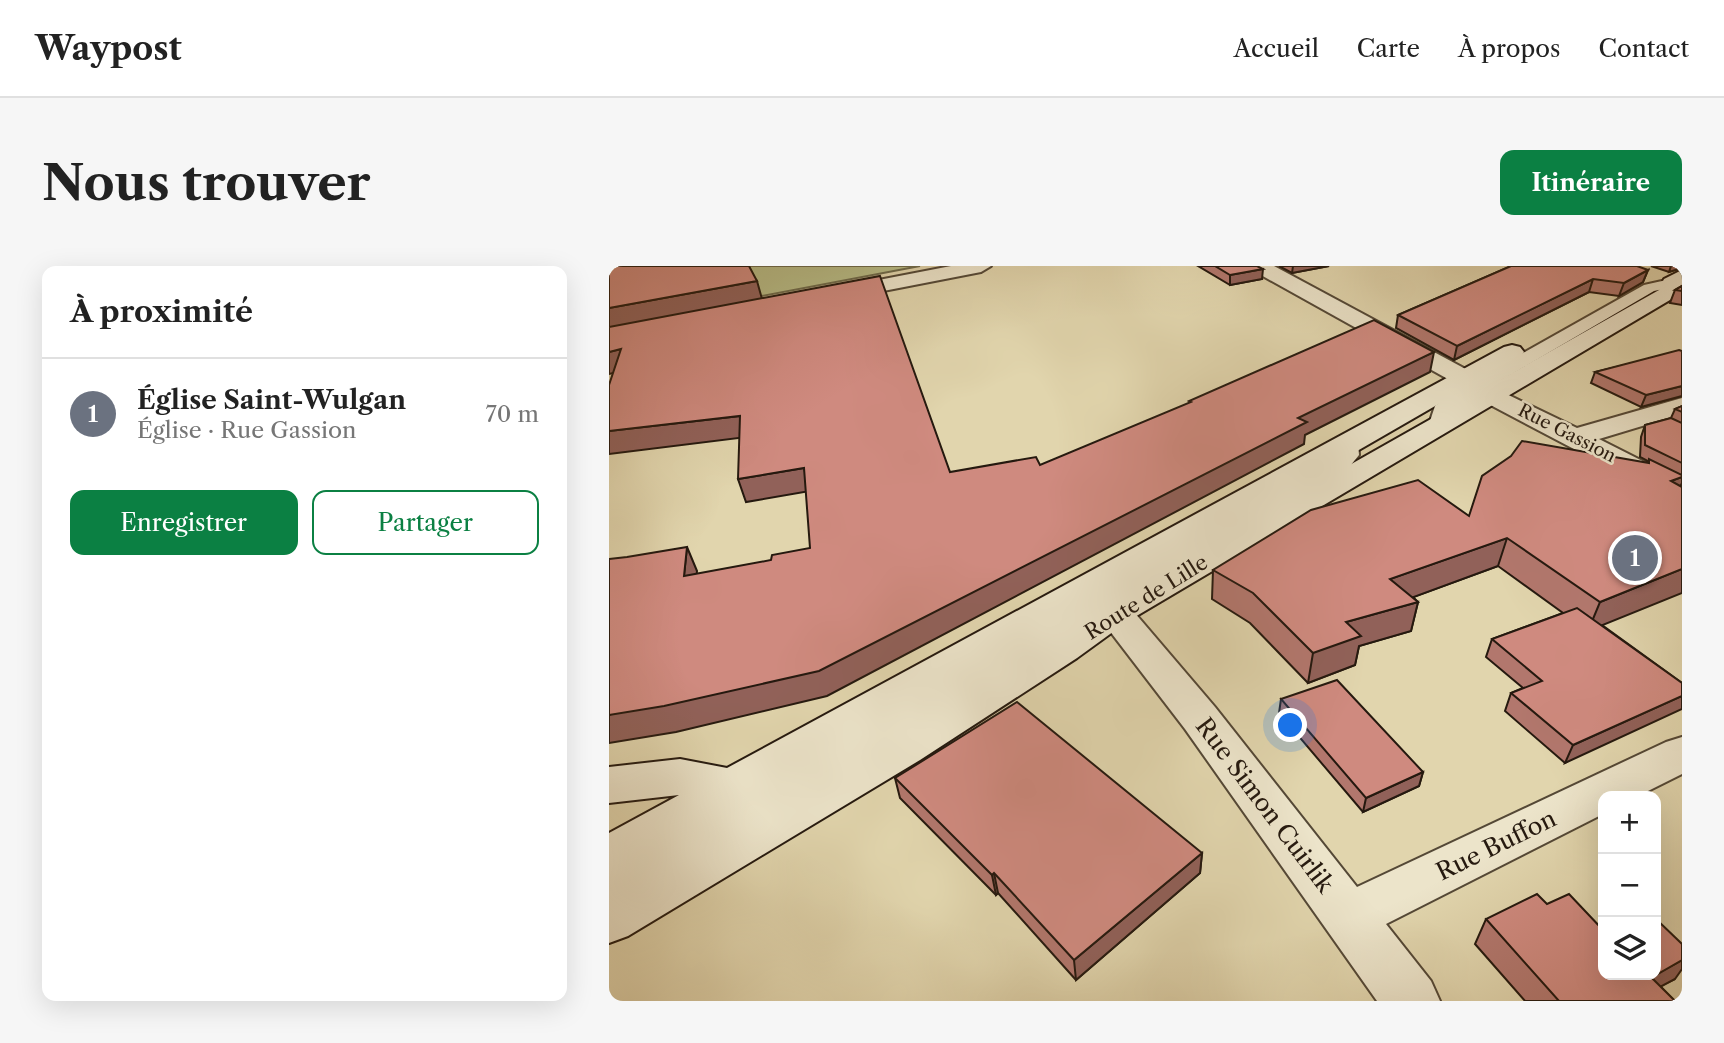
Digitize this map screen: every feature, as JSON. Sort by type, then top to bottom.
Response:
[{"type":"main road","points":[[808,300],[981,266]]},
{"type":"main road","points":[[1259,266],[1464,378]]},
{"type":"main road","name":"Route de Lille","points":[[609,857],[730,804],[1348,442],[1464,378],[1666,275],[1668,293],[1115,613],[1063,649],[904,748],[609,919]]},
{"type":"main road","name":"Rue Gassion","points":[[1490,394],[1682,493]]},
{"type":"main road","points":[[1575,437],[1682,406]]},
{"type":"main road","name":"Rue Simon Cuirlik","points":[[1115,613],[1200,718],[1411,1001]]},
{"type":"main road","name":"Rue Buffon","points":[[1348,917],[1682,754]]},
{"type":"main road","points":[[609,785],[680,777],[730,804],[693,872]]},
{"type":"lane","points":[[1439,424],[1442,410],[1457,398],[1649,288],[1666,275]]},
{"type":"lane","points":[[609,894],[730,804]]},
{"type":"green space","points":[[609,266],[920,266],[609,325]]},
{"type":"building","points":[[609,266],[749,266],[757,281],[609,308]]},
{"type":"building","points":[[1215,266],[1257,266],[1263,269],[1230,275]]},
{"type":"building","points":[[1511,266],[1637,266],[1648,270],[1624,283],[1593,279],[1457,346],[1398,315]]},
{"type":"building","points":[[880,276],[950,472],[1036,457],[1040,465],[1191,402],[1189,401],[1374,320],[1434,352],[1298,418],[1307,422],[819,671],[664,706],[609,715],[609,559],[687,547],[684,576],[771,560],[772,555],[810,548],[804,468],[738,479],[740,416],[609,431],[609,385],[621,349],[609,352],[609,327]]},
{"type":"building","points":[[1682,351],[1682,386],[1646,395],[1595,372]]},
{"type":"building","points":[[1671,418],[1682,423],[1682,463],[1645,445],[1645,425]]},
{"type":"building","points":[[1522,441],[1649,463],[1649,459],[1682,475],[1671,481],[1682,487],[1682,569],[1600,602],[1507,538],[1390,579],[1418,602],[1346,622],[1361,636],[1313,653],[1253,593],[1213,570],[1311,510],[1418,480],[1469,516],[1482,476],[1511,456]]},
{"type":"building","points":[[1577,608],[1682,683],[1682,696],[1573,745],[1511,693],[1542,681],[1492,639]]},
{"type":"building","points":[[1337,680],[1423,772],[1366,798],[1281,699]]},
{"type":"building","points":[[1017,702],[1202,853],[1074,960],[994,873],[992,875],[895,778]]},
{"type":"building","points":[[1537,894],[1547,904],[1569,894],[1598,925],[1598,980],[1654,980],[1675,1001],[1559,1001],[1486,919]]},
{"type":"building","points":[[1661,924],[1682,944],[1682,960],[1661,972]]},
{"type":"place","name":"Église Saint-Wulgan","points":[[1635,558]]}]
